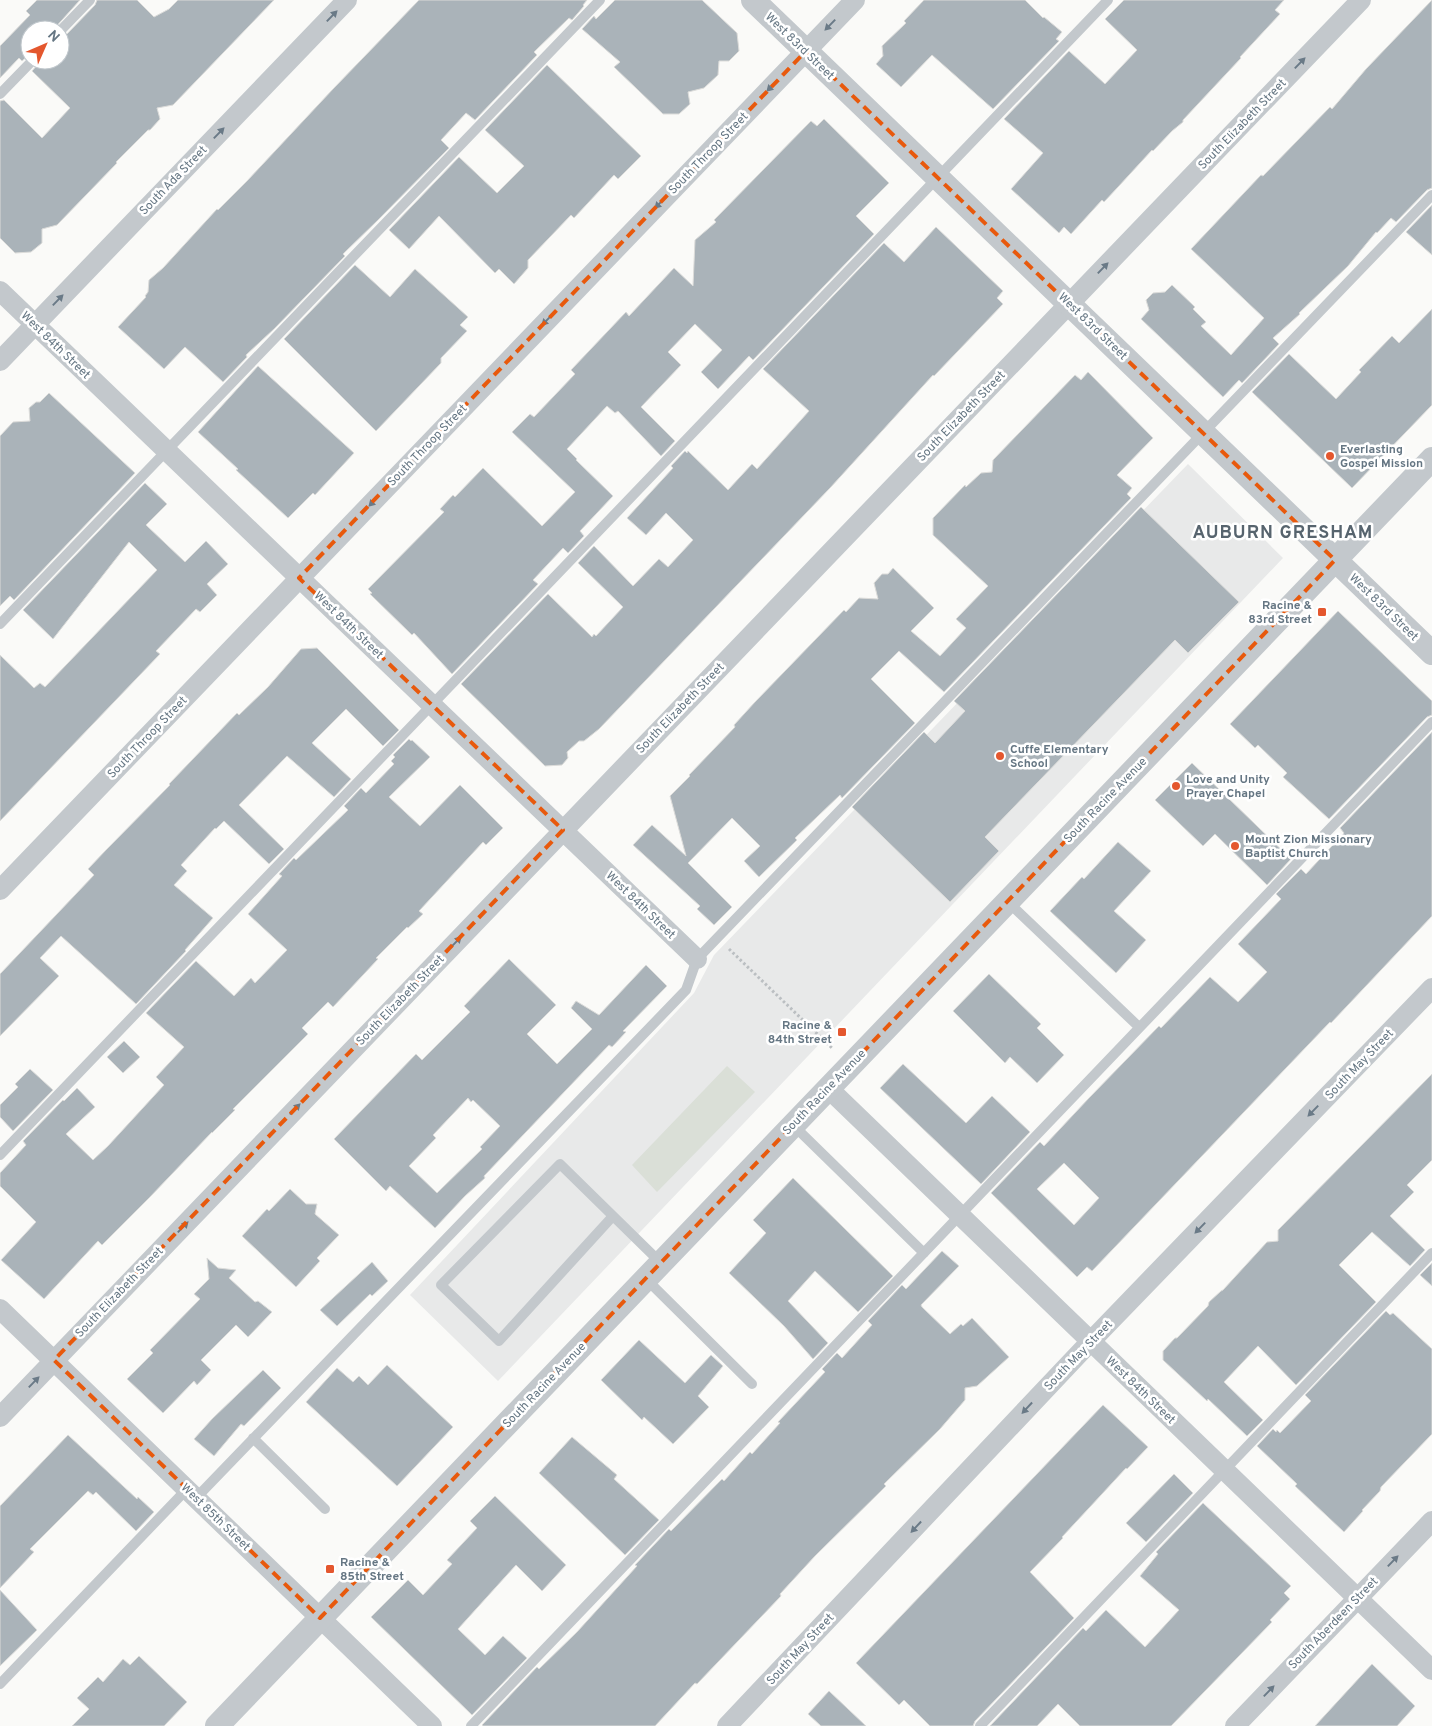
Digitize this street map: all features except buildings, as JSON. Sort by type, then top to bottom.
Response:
[{"type":"street","name":"South Ada Street","points":[[0,361],[347,0]]},
{"type":"street","name":"West 83rd Street","points":[[753,0],[1432,653]]},
{"type":"street","name":"South Throop Street","points":[[0,890],[855,0]]},
{"type":"street","name":"South Elizabeth Street","points":[[0,1417],[1362,0]]},
{"type":"street","name":"West 84th Street","points":[[0,291],[697,959]]},
{"type":"street","name":"South Racine Avenue","points":[[217,1726],[1432,459]]},
{"type":"street","name":"South May Street","points":[[727,1726],[1091,1341],[1432,988]]},
{"type":"street","name":"West 84th Street","points":[[828,1088],[1432,1670]]},
{"type":"street","name":"West 85th Street","points":[[0,1308],[432,1726]]},
{"type":"street","name":"South Aberdeen Street","points":[[1235,1726],[1432,1521]]},
{"type":"lane","points":[[70,21],[90,0]]},
{"type":"lane","points":[[0,624],[600,0]]},
{"type":"lane","points":[[0,1155],[1108,0]]},
{"type":"lane","points":[[0,94],[23,70]]},
{"type":"lane","points":[[0,1684],[191,1493],[253,1438],[686,990],[697,959],[1432,195]]},
{"type":"lane","points":[[471,1726],[1432,722]]},
{"type":"lane","points":[[1007,902],[1139,1027]]},
{"type":"lane","points":[[793,1125],[924,1253]]},
{"type":"lane","points":[[614,1216],[499,1341],[441,1285],[560,1164],[614,1216],[653,1271],[752,1384]]},
{"type":"lane","points":[[980,1726],[1432,1253]]},
{"type":"lane","points":[[253,1438],[325,1509]]},
{"type":"path","points":[[724,944],[833,1048]]},
{"type":"highlighted area","points":[[806,51],[1335,560],[320,1618],[54,1360],[563,830],[299,578]]},
{"type":"shaded area","name":"Cuffe Elementary School","points":[[1188,464],[1283,558],[498,1381],[410,1295],[694,993],[714,955]]},
{"type":"shaded area","points":[[727,1066],[755,1092],[657,1192],[632,1165]]},
{"type":"place","name":"Everlasting Gospel Mission","points":[[1330,456]]},
{"type":"place","name":"Racine & 83rd Street","points":[[1322,612]]},
{"type":"place","name":"Cuffe Elementary School","points":[[1000,756]]},
{"type":"place","name":"Love and Unity Prayer Chapel","points":[[1176,786]]},
{"type":"place","name":"Mount Zion Missionary Baptist Church","points":[[1235,846]]},
{"type":"place","name":"Racine & 84th Street","points":[[842,1032]]},
{"type":"place","name":"Racine & 85th Street","points":[[330,1569]]},
{"type":"district","name":"AUBURN GRESHAM","points":[[1283,532]]}]
